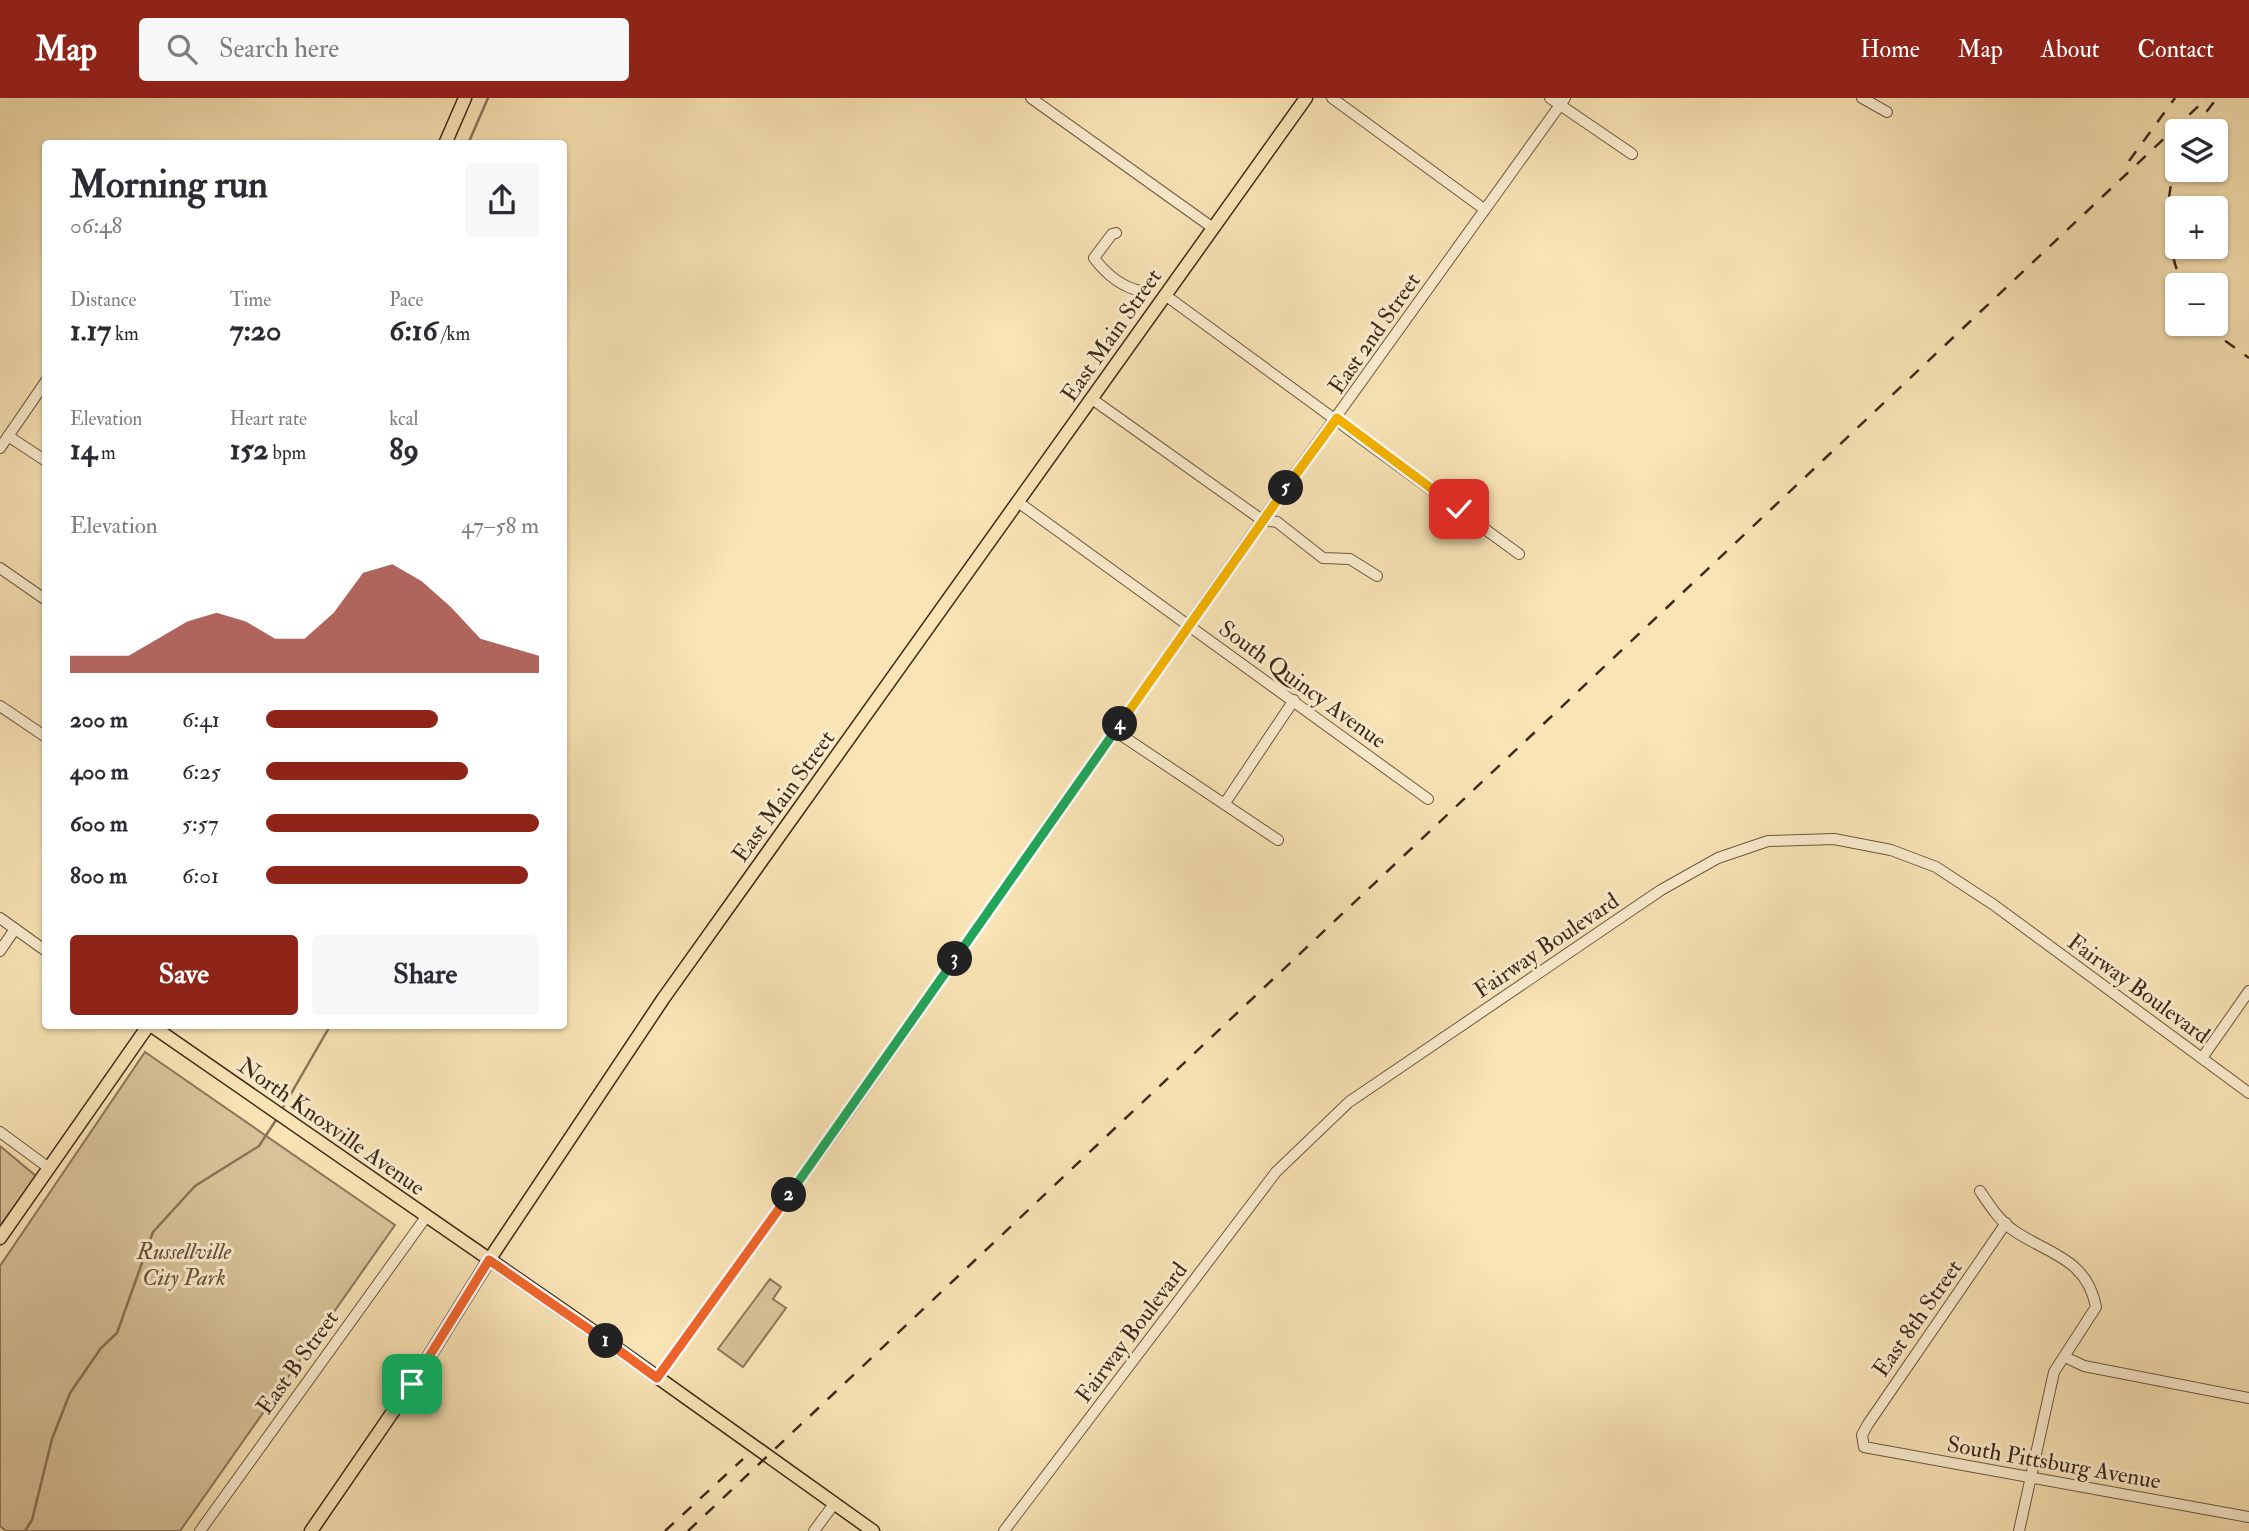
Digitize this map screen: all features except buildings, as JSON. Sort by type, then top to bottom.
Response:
[{"type":"main road","points":[[447,140],[465,98]]},
{"type":"main road","name":"East Main Street","points":[[311,1531],[412,1384],[489,1260],[663,999],[1306,98]]},
{"type":"main road","points":[[0,1238],[148,1029]]},
{"type":"main road","name":"North Knoxville Avenue","points":[[154,1029],[489,1260],[873,1531]]},
{"type":"street","points":[[1031,98],[1213,228]]},
{"type":"street","points":[[1332,98],[1484,209]]},
{"type":"street","points":[[1550,98],[1562,101],[1632,154]]},
{"type":"street","points":[[1862,98],[1887,112]]},
{"type":"street","name":"East 2nd Street","points":[[657,1378],[839,1126],[1262,520],[1562,101]]},
{"type":"street","points":[[1116,233],[1112,234],[1094,258],[1110,276],[1128,288],[1141,291]]},
{"type":"street","points":[[1165,295],[1337,418],[1519,554]]},
{"type":"street","points":[[0,448],[42,387]]},
{"type":"street","points":[[1092,399],[1262,520],[1277,522],[1324,558],[1350,559],[1377,576]]},
{"type":"street","points":[[8,436],[42,458]]},
{"type":"street","name":"South Quincy Avenue","points":[[1018,502],[1428,799]]},
{"type":"street","points":[[0,568],[42,597]]},
{"type":"street","points":[[1225,803],[1294,700]]},
{"type":"street","points":[[0,706],[42,734]]},
{"type":"street","points":[[1115,731],[1278,839]]},
{"type":"street","name":"Fairway Boulevard","points":[[1004,1531],[1276,1172],[1349,1102],[1661,890],[1718,858],[1768,841],[1834,839],[1891,850],[1936,867],[1994,905],[2249,1093]]},
{"type":"street","points":[[0,918],[42,948]]},
{"type":"street","points":[[0,951],[15,929]]},
{"type":"street","points":[[2202,1058],[2249,991]]},
{"type":"street","points":[[0,1132],[49,1168]]},
{"type":"street","points":[[1980,1191],[1993,1211],[2016,1232],[2039,1242],[2068,1261],[2089,1285],[2094,1298],[2093,1314],[2054,1372],[2019,1531]]},
{"type":"street","name":"East B Street","points":[[200,1531],[426,1217]]},
{"type":"street","name":"East 8th Street","points":[[1862,1435],[2006,1223]]},
{"type":"street","points":[[2065,1357],[2084,1366],[2249,1398]]},
{"type":"street","name":"South Pittsburg Avenue","points":[[1862,1435],[1864,1447],[1870,1450],[2249,1517]]},
{"type":"street","points":[[814,1531],[834,1504]]},
{"type":"green space","name":"Russellville City Park","points":[[145,1052],[395,1225],[180,1531],[6,1531],[0,1526],[0,1266]]},
{"type":"green space","points":[[0,1146],[36,1176],[0,1226]]},
{"type":"green space","points":[[770,1279],[781,1287],[773,1299],[786,1308],[743,1367],[718,1349]]},
{"type":"waterway","points":[[470,140],[488,98]]},
{"type":"waterway","points":[[281,1111],[328,1029]]},
{"type":"waterway","points":[[25,1531],[32,1520],[52,1439],[70,1393],[101,1348],[117,1333],[153,1232],[195,1186],[259,1146],[278,1117]]},
{"type":"railway","points":[[2129,161],[2175,98]]},
{"type":"railway","points":[[688,1531],[2207,98]]},
{"type":"railway","points":[[2201,119],[2217,98]]},
{"type":"railway","points":[[2172,182],[2168,225],[2178,273]]},
{"type":"railway","points":[[2220,336],[2249,358]]},
{"type":"railway","points":[[665,1531],[743,1459]]},
{"type":"route","points":[[412,1384],[489,1260],[657,1378],[839,1126],[1262,520],[1337,418],[1459,509]]}]
